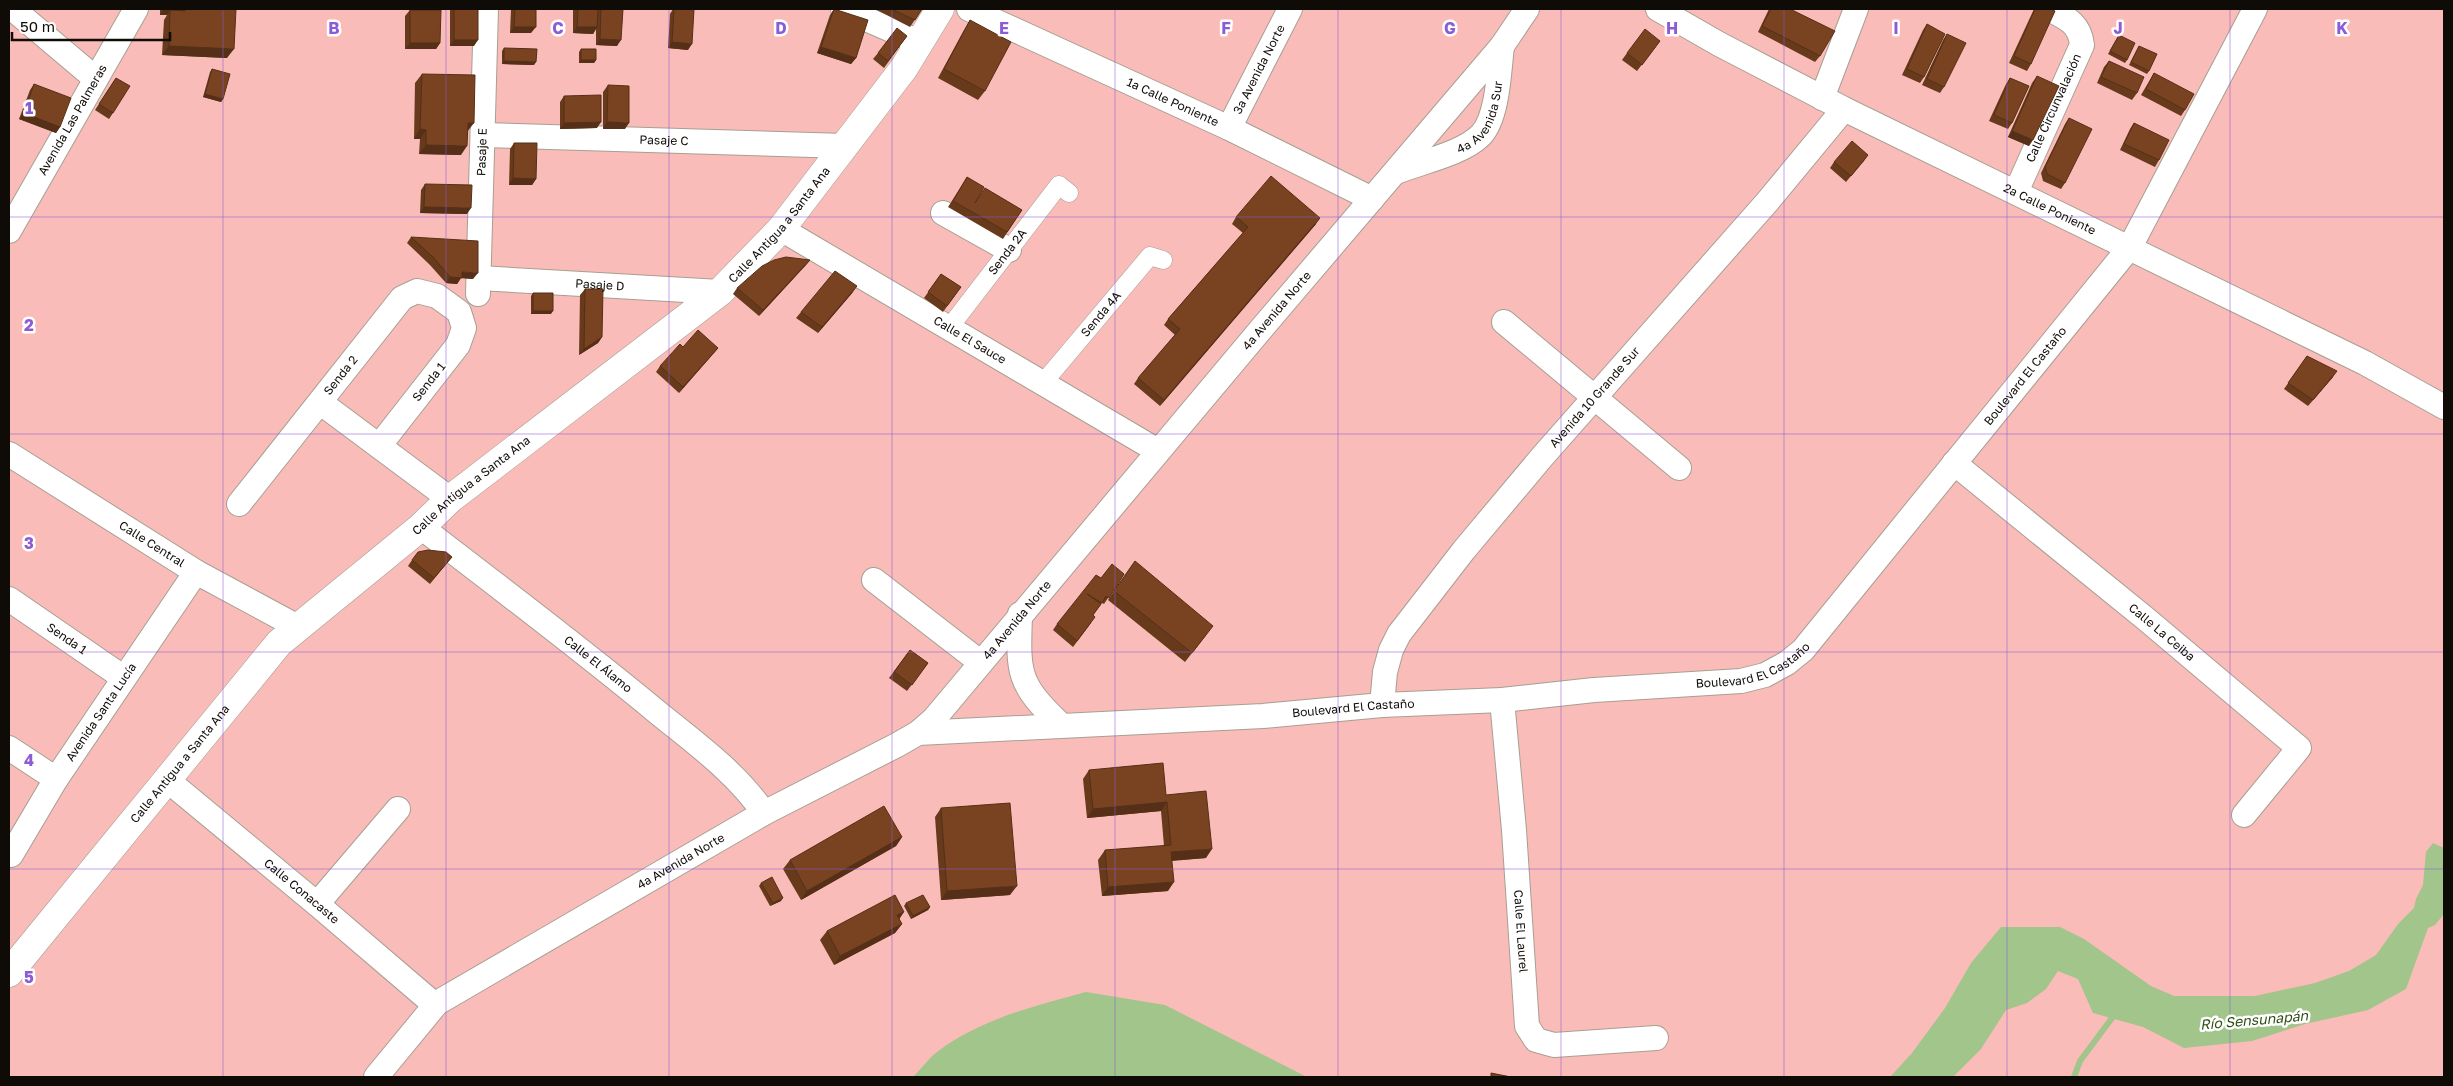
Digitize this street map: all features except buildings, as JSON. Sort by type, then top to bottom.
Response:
[{"type":"street","points":[[13,9],[96,79]]},
{"type":"street","name":"Avenida Las Palmeras","points":[[9,231],[136,9]]},
{"type":"street","name":"Pasaje E","points":[[479,286],[486,9]]},
{"type":"street","points":[[843,9],[920,42]]},
{"type":"street","name":"Calle Antigua a Santa Ana","points":[[9,973],[279,643],[421,527],[450,499],[720,292],[781,229],[904,68],[940,9]]},
{"type":"street","name":"1a Calle Poniente","points":[[970,9],[1229,128],[1372,199]]},
{"type":"street","name":"3a Avenida Norte","points":[[1229,128],[1290,9]]},
{"type":"street","name":"4a Avenida Norte","points":[[376,1077],[435,1005],[764,813],[918,733],[934,719],[1020,614],[1502,46],[1526,9]]},
{"type":"street","name":"2a Calle Poniente","points":[[1658,9],[1719,44],[1822,98],[2366,363],[2444,407]]},
{"type":"street","points":[[1822,98],[1856,9]]},
{"type":"street","name":"Calle Circunvalación","points":[[2016,192],[2082,46],[2081,34],[2072,20],[2049,9]]},
{"type":"street","name":"Boulevard El Castaño","points":[[918,733],[1263,716],[1382,705],[1502,700],[1594,690],[1741,681],[1772,671],[1787,663],[1802,650],[2130,247],[2255,9]]},
{"type":"street","name":"4a Avenida Sur","points":[[1395,173],[1467,145],[1482,134],[1491,116],[1502,46]]},
{"type":"street","name":"Avenida 10 Grande Sur","points":[[1382,705],[1385,672],[1391,650],[1399,634],[1464,550],[1595,396],[1768,201],[1844,109]]},
{"type":"street","name":"Pasaje C","points":[[483,135],[846,146]]},
{"type":"street","name":"Senda 2A","points":[[949,328],[1059,185],[1069,193]]},
{"type":"street","points":[[943,213],[1009,250]]},
{"type":"street","name":"Calle El Sauce","points":[[781,229],[1158,451]]},
{"type":"street","name":"Senda 4A","points":[[1043,383],[1150,256],[1162,260]]},
{"type":"street","name":"Pasaje D","points":[[479,286],[720,292]]},
{"type":"street","name":"Senda 2","points":[[239,504],[402,298],[417,291],[437,296],[459,312]]},
{"type":"street","name":"Senda 1","points":[[379,446],[458,345],[464,328],[459,312]]},
{"type":"street","points":[[1504,322],[1679,468]]},
{"type":"street","points":[[320,403],[450,499]]},
{"type":"street","name":"Calle Central","points":[[9,454],[196,572],[298,627]]},
{"type":"street","name":"Calle La Ceiba","points":[[1954,463],[2131,607],[2299,748],[2244,815]]},
{"type":"street","name":"Calle El Álamo","points":[[421,527],[630,690],[725,768],[744,785],[764,813]]},
{"type":"street","name":"Avenida Santa Lucía","points":[[11,855],[56,779],[196,572]]},
{"type":"street","points":[[874,580],[980,662]]},
{"type":"street","name":"Senda 1","points":[[9,599],[124,678]]},
{"type":"street","points":[[1020,614],[1018,654],[1022,678],[1031,694],[1061,725]]},
{"type":"street","name":"Calle El Laurel","points":[[1502,700],[1514,830],[1527,1026],[1536,1040],[1554,1045],[1656,1038]]},
{"type":"street","points":[[9,748],[56,779]]},
{"type":"street","name":"Calle Conacaste","points":[[166,779],[435,1005]]},
{"type":"street","points":[[317,904],[398,810]]},
{"type":"shaded area","points":[[9,9],[2444,9],[2444,1077],[9,1077]]},
{"type":"water","name":"Río Sensunapán","points":[[2433,843],[2444,848],[2444,914],[2435,925],[2428,928],[2406,989],[2368,1010],[2305,1024],[2252,1041],[2184,1048],[2143,1027],[2093,1013],[2078,979],[2058,971],[2046,989],[2027,1003],[2006,1010],[1981,1049],[1953,1077],[1890,1077],[1912,1053],[1945,1008],[1971,963],[2001,927],[2060,927],[2084,939],[2151,986],[2174,996],[2255,996],[2315,983],[2349,971],[2376,955],[2398,924],[2414,908],[2423,885],[2426,852]]},
{"type":"water","points":[[1086,992],[1165,1005],[1307,1077],[913,1077],[937,1052],[971,1031],[1009,1015]]},
{"type":"waterway","points":[[2074,1077],[2080,1061],[2112,1018]]}]
